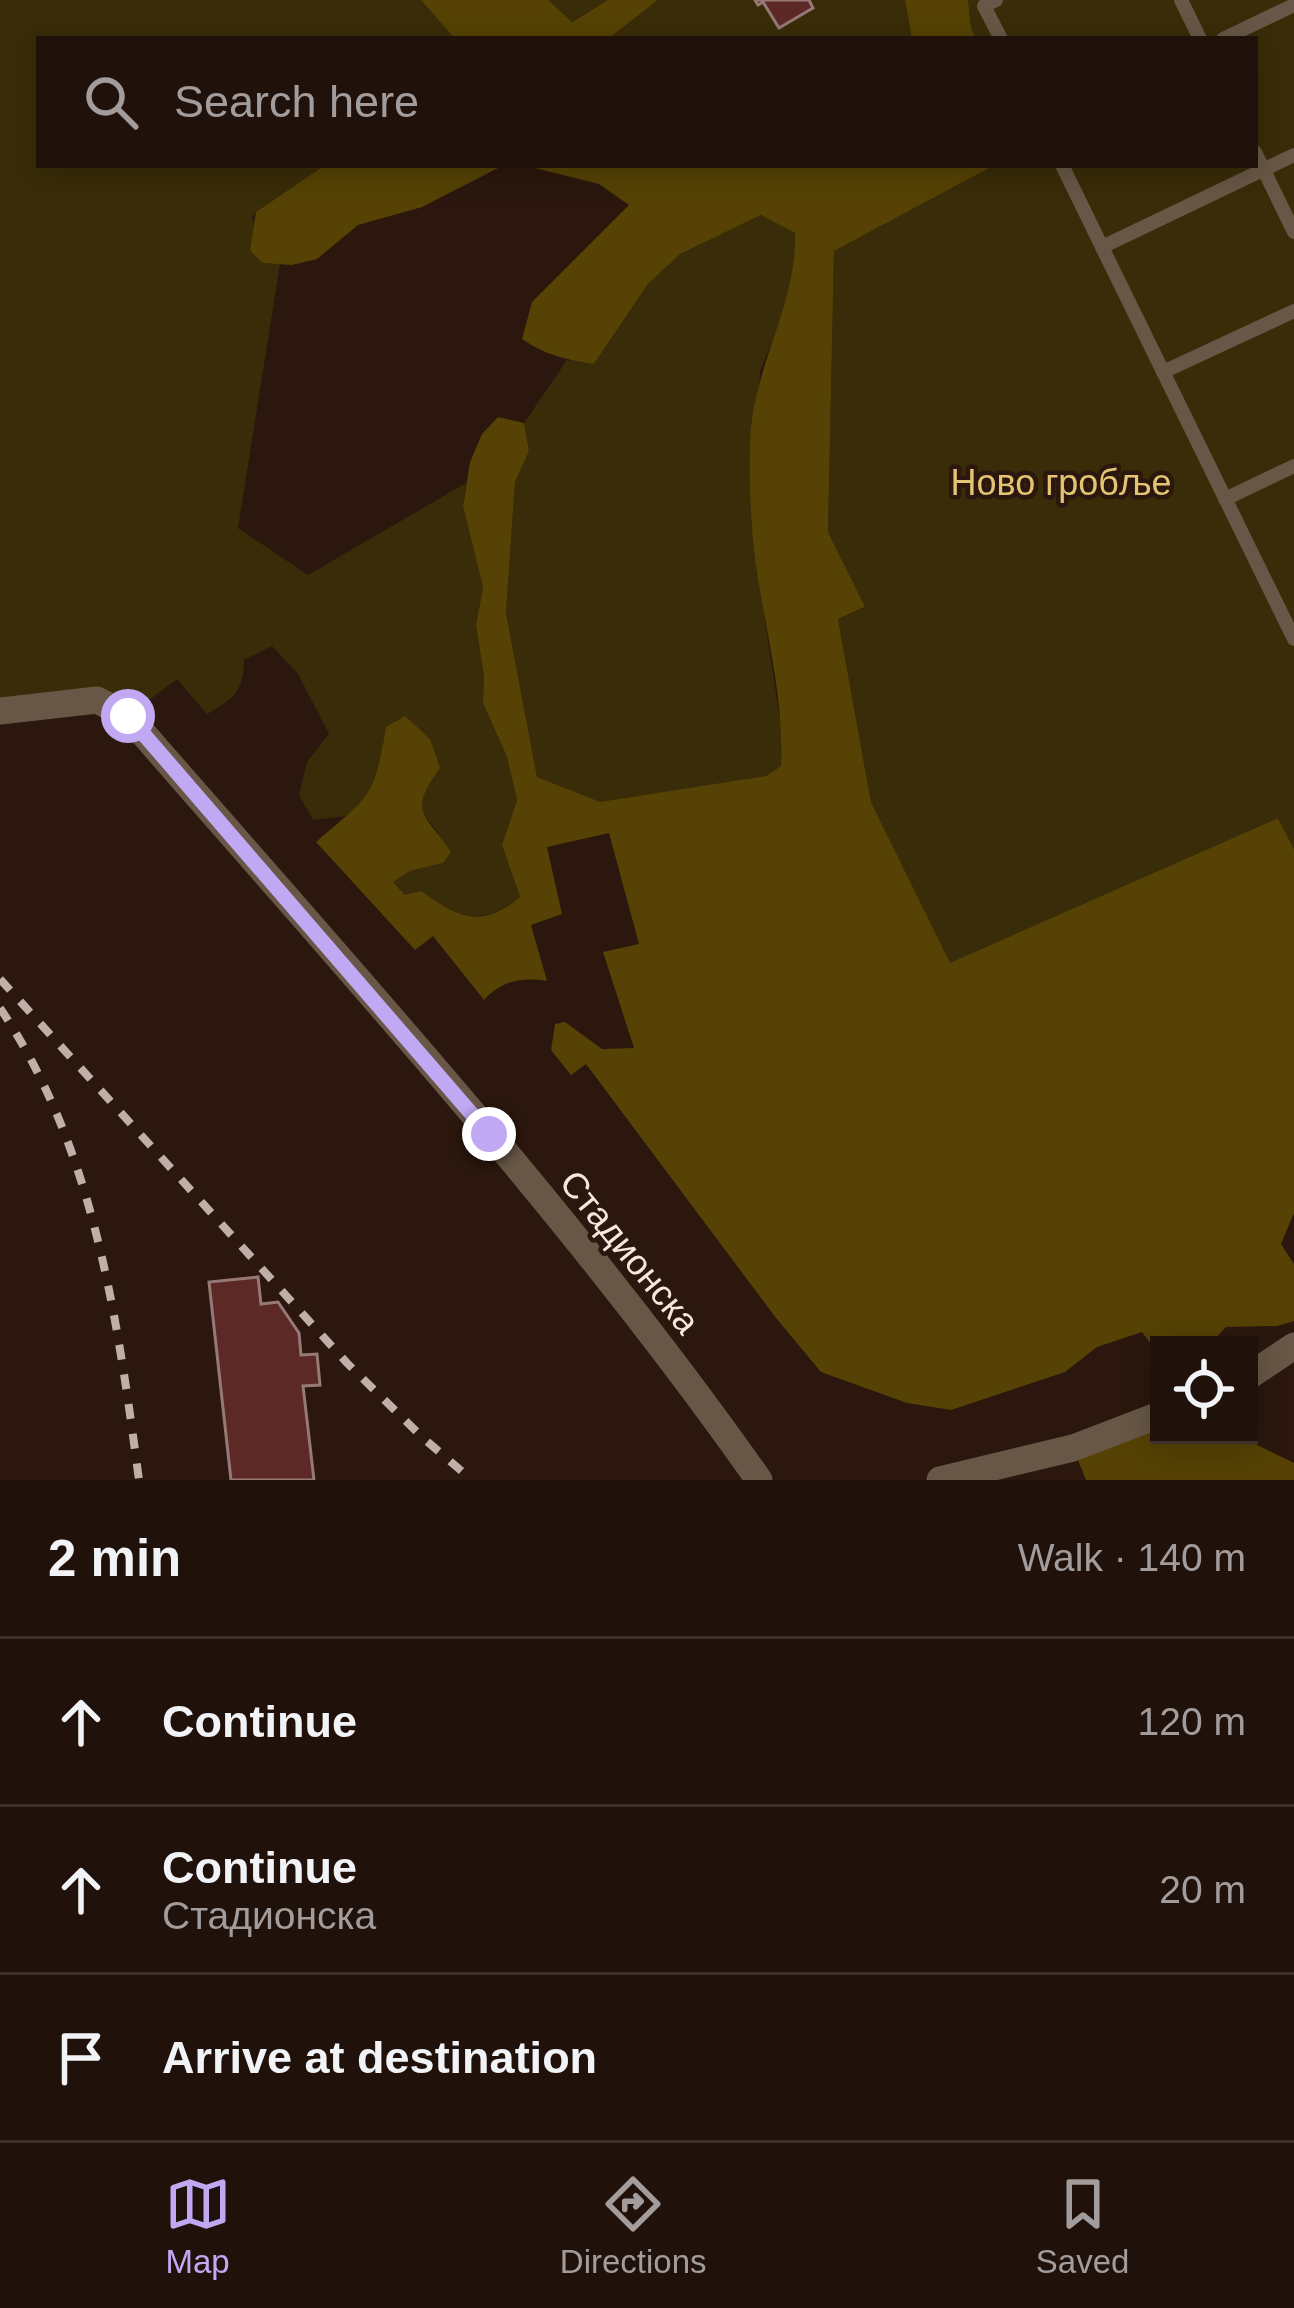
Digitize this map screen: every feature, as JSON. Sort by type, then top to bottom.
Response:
[{"type":"street","name":"Стадионска","points":[[0,711],[97,700],[128,716],[439,1075],[694,1388],[759,1480]]},
{"type":"street","points":[[1258,1370],[1294,1346]]},
{"type":"street","points":[[940,1480],[1073,1448],[1150,1418]]},
{"type":"lane","points":[[996,0],[984,6],[999,36]]},
{"type":"lane","points":[[1181,0],[1199,36]]},
{"type":"lane","points":[[1229,36],[1294,5]]},
{"type":"lane","points":[[1102,247],[1294,155]]},
{"type":"lane","points":[[1258,158],[1294,232]]},
{"type":"lane","points":[[1063,168],[1293,636]]},
{"type":"lane","points":[[1163,372],[1294,311]]},
{"type":"lane","points":[[1225,499],[1294,466]]},
{"type":"green space","points":[[0,0],[421,0],[452,36],[36,36],[36,168],[321,168],[252,218],[262,263],[280,264],[238,528],[308,575],[466,483],[463,508],[483,587],[476,625],[483,703],[507,757],[517,800],[502,845],[520,897],[493,913],[470,916],[421,891],[405,895],[392,881],[443,863],[438,833],[421,811],[421,794],[386,728],[377,780],[353,815],[313,820],[299,795],[307,762],[329,734],[298,674],[272,646],[244,660],[235,693],[207,714],[177,679],[128,716],[97,701],[0,711]]},
{"type":"green space","points":[[548,0],[608,0],[571,22]]},
{"type":"green space","points":[[658,0],[905,0],[911,36],[612,36]]},
{"type":"green space","name":"Ново гробље","points":[[968,0],[1294,0],[1294,849],[1278,818],[950,964],[871,802],[838,619],[864,608],[828,532],[834,251],[989,168],[1258,168],[1258,36],[975,36]]},
{"type":"green space","points":[[762,215],[795,233],[796,267],[760,371],[754,511],[756,561],[782,733],[781,766],[766,776],[600,803],[537,777],[506,613],[515,481],[529,451],[524,423],[567,360],[595,363],[648,284],[680,253]]},
{"type":"shaded area","points":[[421,0],[548,0],[572,22],[608,0],[658,0],[612,36],[452,36]]},
{"type":"shaded area","points":[[905,0],[968,0],[975,36],[911,36]]},
{"type":"shaded area","points":[[321,168],[498,168],[422,207],[358,225],[317,259],[292,265],[262,263],[250,250],[256,212]]},
{"type":"shaded area","points":[[535,168],[989,168],[834,251],[828,532],[865,607],[838,619],[871,802],[950,963],[1278,818],[1294,849],[1294,1213],[1281,1244],[1294,1264],[1294,1321],[1226,1327],[1218,1336],[1150,1336],[1150,1343],[1142,1332],[1097,1347],[1065,1372],[951,1410],[907,1403],[821,1372],[586,1064],[571,1075],[551,1050],[555,1024],[565,1022],[602,1049],[634,1048],[603,952],[639,944],[609,833],[547,847],[562,914],[531,925],[547,981],[512,982],[484,1000],[433,936],[415,950],[316,842],[366,795],[386,727],[405,716],[430,739],[440,768],[424,794],[423,812],[451,852],[443,863],[410,871],[393,882],[405,895],[421,891],[470,916],[493,914],[520,897],[502,845],[517,800],[507,757],[483,703],[476,625],[483,587],[463,507],[470,462],[482,434],[498,417],[524,423],[529,451],[515,482],[506,613],[537,777],[600,802],[766,776],[781,766],[777,691],[753,537],[750,447],[757,392],[789,287],[795,233],[761,215],[680,254],[648,284],[594,364],[565,359],[522,339],[532,302],[629,205],[599,184]]},
{"type":"shaded area","points":[[1150,1420],[1150,1444],[1255,1444],[1294,1463],[1294,1480],[1086,1480],[1073,1448]]},
{"type":"building","points":[[755,0],[809,0],[813,8],[779,28],[763,2],[758,5]]},
{"type":"building","points":[[258,1277],[261,1304],[278,1302],[299,1333],[301,1355],[317,1354],[320,1385],[303,1386],[314,1480],[231,1480],[209,1282]]},
{"type":"railway","points":[[0,979],[347,1363],[472,1480]]},
{"type":"railway","points":[[0,1008],[32,1062],[79,1176],[110,1296],[139,1480]]},
{"type":"route","points":[[128,716],[489,1134]]}]
